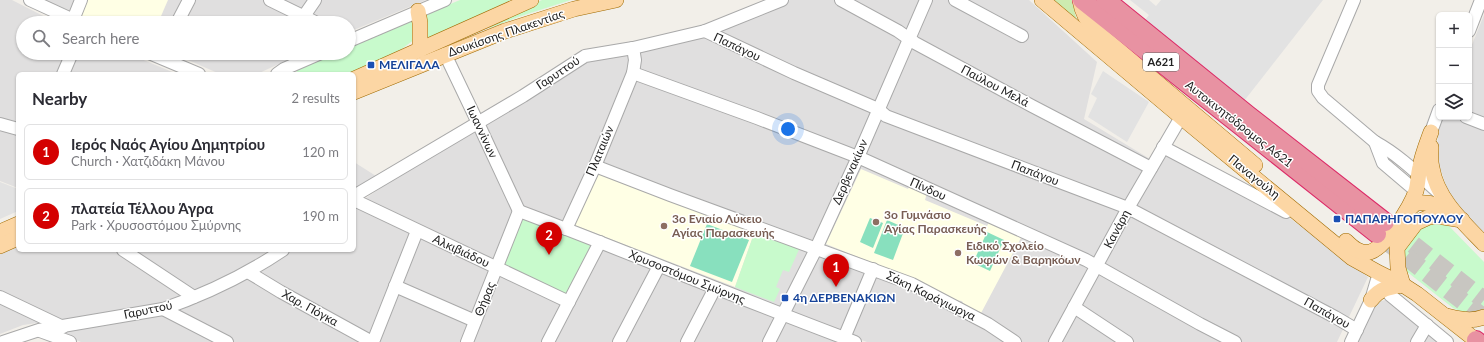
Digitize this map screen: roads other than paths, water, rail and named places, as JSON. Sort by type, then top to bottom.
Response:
[{"type":"highway","name":"Αυτοκινητόδρομος Α621","points":[[1081,0],[1244,120]]},
{"type":"highway","name":"Αυτοκινητόδρομος Α621","points":[[1106,0],[1244,120],[1382,233]]},
{"type":"main road","name":"Δουκίσσης Πλακεντίας","points":[[356,78],[531,0]]},
{"type":"main road","name":"Δουκίσσης Πλακεντίας","points":[[356,91],[445,54],[530,22],[574,9],[616,0]]},
{"type":"main road","name":"Παναγούλη","points":[[1042,0],[1352,258],[1404,285],[1477,341]]},
{"type":"main road","name":"Παναγούλη","points":[[1081,0],[1083,14],[1087,22],[1096,31],[1357,250],[1370,252],[1379,247],[1382,233],[1414,207],[1419,174],[1431,132]]},
{"type":"main road","points":[[418,11],[420,23],[420,50]]},
{"type":"main road","points":[[1431,132],[1431,166],[1438,187],[1443,196],[1462,220],[1484,244]]},
{"type":"main road","points":[[1371,300],[1375,294],[1382,290],[1404,285],[1398,268],[1397,248],[1414,207],[1429,217],[1437,216],[1462,220]]},
{"type":"main road","points":[[0,232],[16,225]]},
{"type":"main road","points":[[1379,273],[1382,233]]},
{"type":"main road","points":[[0,246],[16,239]]},
{"type":"main road","points":[[1442,314],[1467,320],[1475,320],[1484,317]]},
{"type":"street","points":[[30,0],[63,16]]},
{"type":"street","points":[[77,16],[81,0]]},
{"type":"street","points":[[181,16],[189,0]]},
{"type":"street","points":[[270,0],[304,16],[315,0]]},
{"type":"street","points":[[356,38],[445,0]]},
{"type":"street","name":"Γαρυττού","points":[[356,195],[478,123],[550,79],[580,58],[706,32],[782,0]]},
{"type":"street","name":"Παύλου Μελά","points":[[840,0],[1032,106],[1151,168]]},
{"type":"street","name":"Δερβενακίων","points":[[769,342],[816,248],[858,157],[926,0]]},
{"type":"street","points":[[955,0],[1022,36]]},
{"type":"street","points":[[1354,0],[1318,85],[1318,91],[1323,98],[1375,142],[1384,147],[1419,174],[1443,196]]},
{"type":"street","points":[[1472,23],[1481,0]]},
{"type":"street","name":"Παπάγου","points":[[706,32],[787,70],[878,109],[886,116],[1128,208],[1358,330]]},
{"type":"street","points":[[633,48],[635,60],[633,73]]},
{"type":"street","name":"Ιωαννίνων","points":[[445,54],[519,211]]},
{"type":"street","points":[[64,72],[69,60]]},
{"type":"street","points":[[170,60],[195,72]]},
{"type":"street","points":[[280,72],[305,60]]},
{"type":"street","name":"Πίνδου","points":[[633,73],[757,118],[858,157],[1097,266],[1235,342]]},
{"type":"street","name":"Πλαταιών","points":[[566,229],[595,166],[633,73]]},
{"type":"street","name":"Κανάρη","points":[[1055,342],[1128,208],[1181,117]]},
{"type":"street","points":[[1431,132],[1436,118]]},
{"type":"street","points":[[1472,119],[1484,124]]},
{"type":"street","points":[[0,124],[16,128]]},
{"type":"street","points":[[1375,142],[1383,163],[1414,207]]},
{"type":"street","points":[[1163,147],[1286,212]]},
{"type":"street","name":"Σάκη Καράγιωργα","points":[[595,166],[912,284],[988,324],[1015,342]]},
{"type":"street","name":"Αλκιβιάδου","points":[[356,201],[569,302]]},
{"type":"street","name":"Χρυσοστόμου Σμύρνης","points":[[519,211],[849,340]]},
{"type":"street","name":"Θήρας","points":[[467,342],[519,211]]},
{"type":"street","points":[[372,342],[417,231]]},
{"type":"street","points":[[548,342],[600,242]]},
{"type":"street","points":[[125,252],[194,297]]},
{"type":"street","name":"Γαρυττού","points":[[3,342],[63,327],[164,309],[248,272],[280,252]]},
{"type":"street","points":[[620,342],[659,266]]},
{"type":"street","points":[[849,340],[873,269]]},
{"type":"street","name":"Χαρ. Πόγκα","points":[[248,272],[372,342]]},
{"type":"street","points":[[1351,342],[1371,300],[1379,273]]},
{"type":"street","points":[[395,286],[475,322]]},
{"type":"street","points":[[687,342],[715,288]]},
{"type":"street","points":[[1390,295],[1447,342]]},
{"type":"street","points":[[0,297],[63,327]]},
{"type":"street","points":[[1074,307],[1127,342]]},
{"type":"street","points":[[164,309],[227,342]]},
{"type":"street","points":[[1417,342],[1427,325]]},
{"type":"street","points":[[31,335],[70,342]]},
{"type":"tunnel","points":[[1392,228],[1484,300]]},
{"type":"tunnel","points":[[1385,240],[1484,318]]},
{"type":"place","name":"ΜΕΛΙΓΑΛΑ","points":[[371,65]]},
{"type":"place","name":"ΠΑΠΑΡΗΓΟΠΟΥΛΟΥ","points":[[1337,219]]},
{"type":"place","name":"3ο Γυμνάσιο Αγίας Παρασκευής","points":[[876,222]]},
{"type":"place","name":"3ο Ενιαίο Λύκειο Αγίας Παρασκευής","points":[[664,226]]},
{"type":"place","name":"Ειδικό Σχολείο Κωφών & Βαρηκόων","points":[[958,253]]},
{"type":"place","name":"πλατεία Τέλλου Άγρα","points":[[549,255]]},
{"type":"place","name":"Ιερός Ναός Αγίου Δημητρίου","points":[[836,287]]},
{"type":"place","name":"4η ΔΕΡΒΕΝΑΚΙΩΝ","points":[[785,298]]}]
